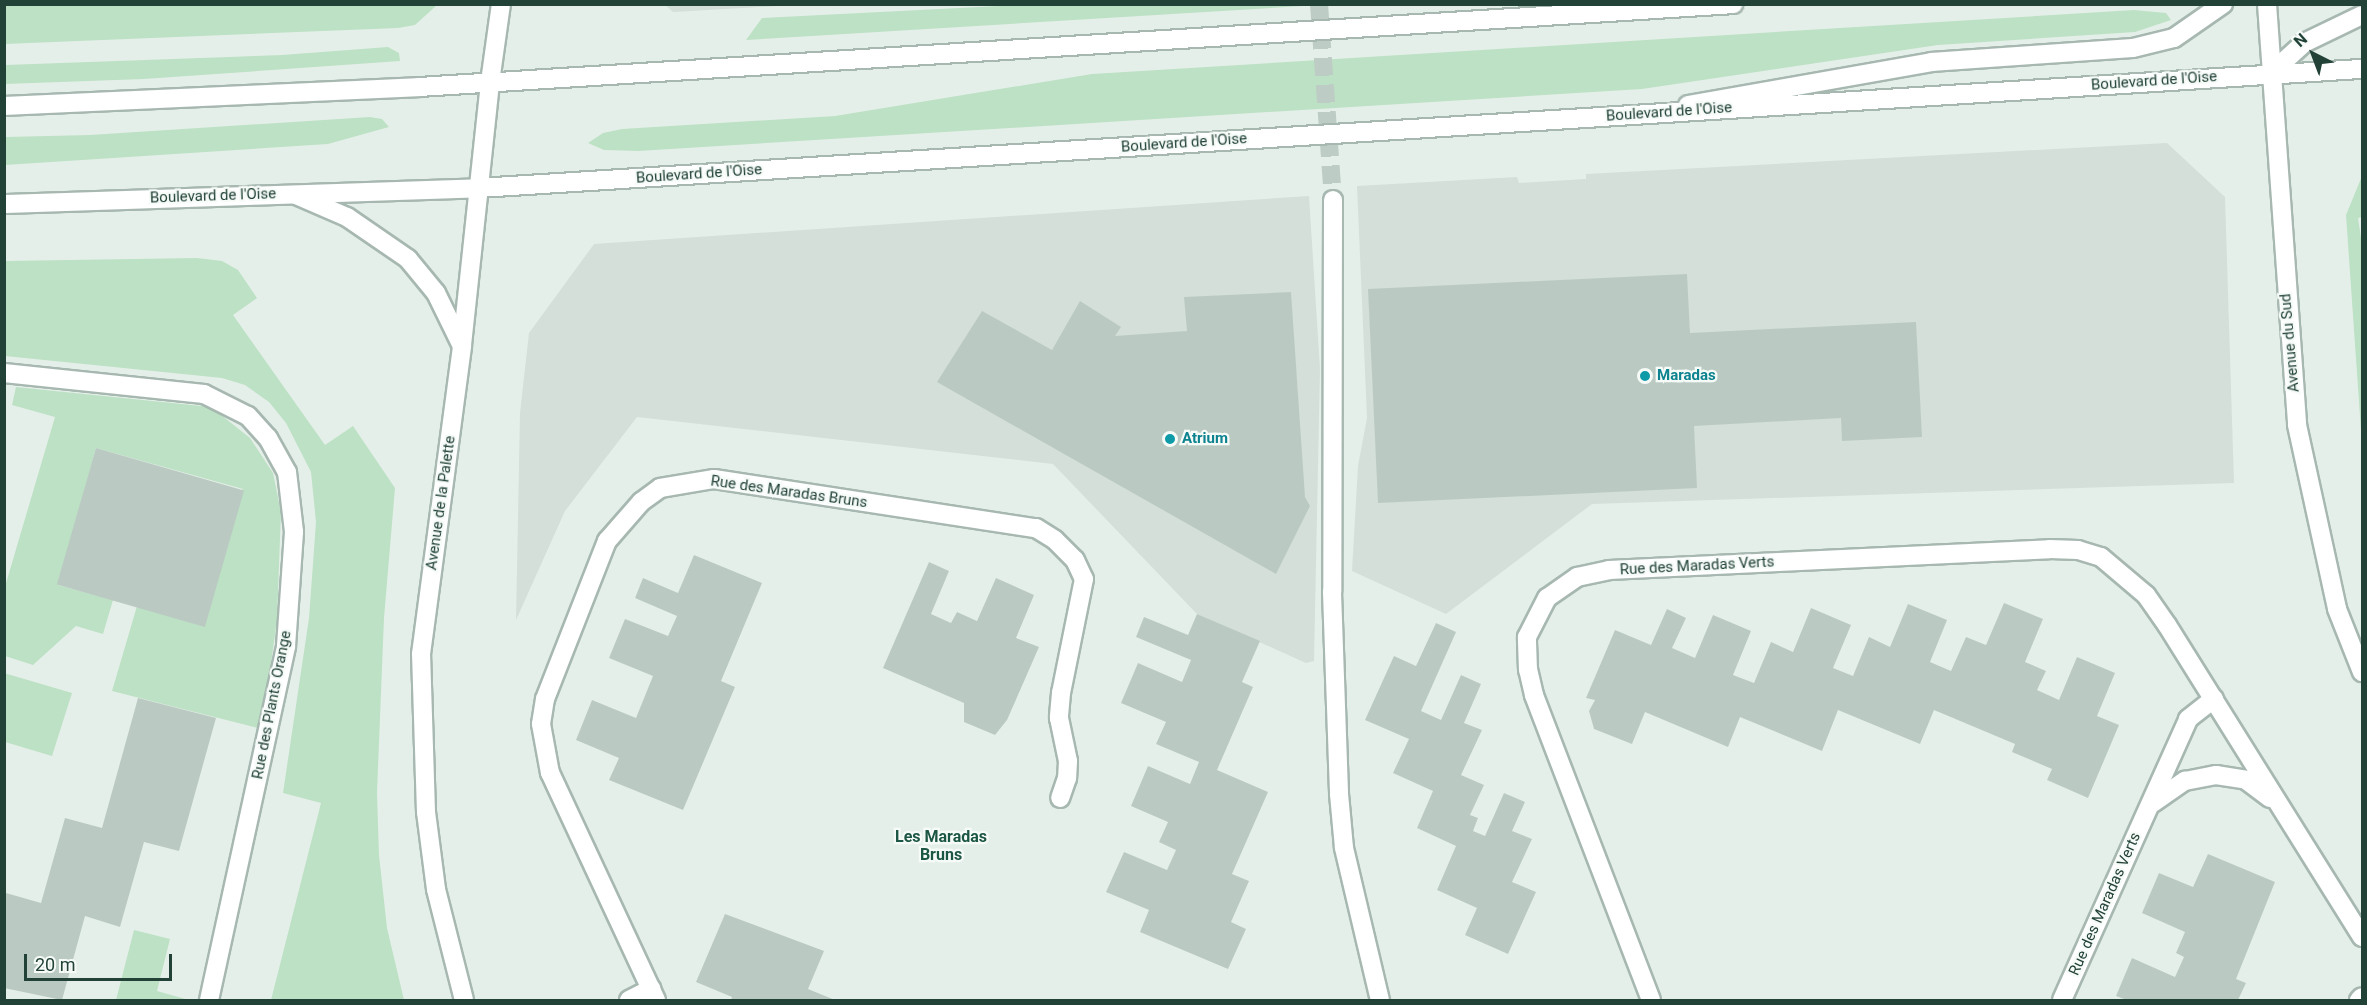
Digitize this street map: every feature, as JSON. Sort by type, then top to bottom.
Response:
[{"type":"main road","name":"Avenue de la Palette","points":[[464,1000],[436,889],[426,812],[421,654],[462,345],[490,82],[501,4]]},
{"type":"main road","points":[[4,106],[490,82],[1733,4]]},
{"type":"main road","points":[[1639,114],[1931,62],[2133,48],[2174,38],[2223,4]]},
{"type":"main road","name":"Avenue du Sud","points":[[2266,4],[2297,425],[2335,599],[2362,672]]},
{"type":"main road","points":[[2270,74],[2304,43],[2362,15]]},
{"type":"main road","name":"Boulevard de l'Oise","points":[[4,204],[479,188],[2362,69]]},
{"type":"main road","points":[[292,194],[347,217],[408,259],[436,293],[462,345]]},
{"type":"main road","points":[[1333,200],[1332,592],[1339,795],[1344,848],[1380,1000]]},
{"type":"main road","name":"Rue des Plants Orange","points":[[4,373],[204,394],[248,416],[268,438],[287,472],[294,532],[286,647],[209,1000]]},
{"type":"main road","name":"Rue des Maradas Bruns","points":[[629,1000],[654,995],[550,773],[541,724],[545,699],[607,541],[640,502],[660,488],[714,479],[1036,528],[1055,540],[1074,560],[1084,579],[1061,693],[1059,718],[1068,761],[1068,778],[1060,798]]},
{"type":"main road","name":"Rue des Maradas Verts","points":[[1651,1000],[1534,695],[1528,670],[1527,637],[1532,622],[1547,598],[1577,577],[1609,570],[2078,550],[2101,557],[2146,595],[2214,699],[2362,937]]},
{"type":"main road","name":"Rue des Maradas Verts","points":[[2062,1000],[2188,719],[2214,699]]},
{"type":"main road","name":"Rue des Maradas Verts","points":[[2148,808],[2185,781],[2224,775],[2255,784],[2292,824]]},
{"type":"main road","points":[[2359,1000],[2362,997]]},
{"type":"shaded area","points":[[665,5],[796,5],[673,12]]},
{"type":"shaded area","points":[[2167,143],[2225,197],[2234,483],[1592,504],[1446,614],[1352,571],[1358,466],[1367,418],[1357,186],[1517,177],[1519,183],[1586,179],[1586,174]]},
{"type":"shaded area","points":[[1309,196],[1320,369],[1314,661],[1306,663],[1197,614],[1053,464],[637,417],[565,511],[516,620],[520,413],[529,333],[594,244]]},
{"type":"green space","points":[[1040,4],[1320,5],[746,40],[762,18]]},
{"type":"green space","points":[[4,5],[437,5],[415,25],[398,28],[5,44]]},
{"type":"green space","points":[[2134,10],[2166,13],[2171,20],[2135,32],[1938,45],[1642,89],[638,151],[604,150],[588,143],[603,133],[622,129],[835,116],[1092,74]]},
{"type":"green space","points":[[388,47],[399,53],[400,61],[144,79],[5,84],[5,65],[282,55]]},
{"type":"green space","points":[[370,117],[382,119],[389,127],[328,144],[5,165],[5,137],[90,135]]},
{"type":"green space","points":[[2362,176],[2362,217],[2358,218],[2362,245],[2362,445],[2346,215]]},
{"type":"green space","points":[[197,258],[222,261],[238,270],[257,298],[233,315],[325,445],[353,426],[395,488],[384,618],[377,793],[379,855],[387,928],[404,1000],[271,1000],[321,803],[283,793],[309,618],[316,522],[311,472],[286,423],[269,402],[245,385],[222,378],[5,356],[5,261]]},
{"type":"green space","points":[[16,387],[211,407],[250,438],[273,473],[281,512],[277,620],[262,729],[112,691],[137,606],[243,489],[96,448],[58,585],[113,600],[103,634],[76,626],[33,665],[5,656],[4,590],[55,417],[12,405]]},
{"type":"green space","points":[[4,673],[72,693],[52,756],[5,742]]},
{"type":"green space","points":[[134,930],[170,939],[157,991],[189,1000],[116,1000]]},
{"type":"building","name":"Maradas","points":[[1687,274],[1690,333],[1916,322],[1922,437],[1842,441],[1841,418],[1694,426],[1697,488],[1378,503],[1368,289]]},
{"type":"building","name":"Atrium","points":[[1291,292],[1305,497],[1310,506],[1276,574],[937,382],[982,311],[1052,350],[1080,301],[1121,327],[1115,336],[1187,331],[1184,297]]},
{"type":"building","points":[[96,448],[244,490],[205,627],[57,584]]},
{"type":"building","points":[[694,555],[762,583],[721,681],[735,687],[683,810],[609,780],[619,758],[576,740],[592,700],[636,718],[653,676],[609,658],[625,619],[668,636],[677,616],[635,598],[643,578],[678,593]]},
{"type":"building","points":[[929,562],[949,571],[931,614],[951,623],[957,612],[977,621],[996,578],[1034,595],[1016,638],[1039,647],[1007,720],[995,735],[964,722],[964,703],[883,668]]},
{"type":"building","points":[[2004,603],[2043,619],[2025,662],[2046,671],[2037,690],[2059,700],[2077,657],[2115,673],[2097,716],[2119,725],[2088,798],[2047,780],[2052,769],[2012,752],[2015,744],[1934,710],[1920,744],[1838,710],[1822,751],[1740,717],[1728,747],[1645,712],[1632,744],[1594,729],[1589,711],[1595,700],[1586,698],[1615,630],[1651,645],[1667,609],[1686,618],[1672,648],[1695,658],[1713,615],[1751,631],[1733,675],[1754,683],[1771,642],[1793,652],[1811,608],[1851,625],[1833,668],[1853,676],[1869,637],[1890,647],[1908,604],[1947,620],[1930,662],[1951,671],[1966,637],[1986,645]]},
{"type":"building","points":[[1197,614],[1260,641],[1242,682],[1253,687],[1217,770],[1268,792],[1232,874],[1249,881],[1231,922],[1246,929],[1228,969],[1140,932],[1149,910],[1106,892],[1124,852],[1167,870],[1176,850],[1159,842],[1168,822],[1131,806],[1148,766],[1190,784],[1199,762],[1156,744],[1166,722],[1121,703],[1138,663],[1182,682],[1191,660],[1136,637],[1144,617],[1188,635]]},
{"type":"building","points":[[1436,623],[1456,632],[1421,711],[1441,720],[1461,675],[1481,684],[1464,723],[1482,730],[1461,775],[1484,785],[1470,815],[1478,818],[1473,831],[1485,836],[1504,793],[1525,802],[1512,831],[1532,839],[1512,882],[1536,892],[1508,954],[1465,935],[1477,908],[1437,890],[1456,846],[1417,828],[1433,791],[1393,773],[1409,739],[1365,720],[1394,656],[1416,666]]},
{"type":"building","points":[[138,698],[216,718],[179,851],[144,842],[120,927],[85,916],[62,1000],[4,988],[6,893],[41,903],[65,818],[102,828]]},
{"type":"building","points":[[2208,854],[2275,882],[2236,979],[2246,983],[2238,1000],[2127,1000],[2116,996],[2132,958],[2175,977],[2184,957],[2176,953],[2185,932],[2142,913],[2159,873],[2193,887]]},
{"type":"building","points":[[725,914],[824,951],[808,989],[835,1000],[731,1000],[732,997],[696,982]]},
{"type":"tunnel","points":[[1319,4],[1333,200]]},
{"type":"place","name":"Maradas","points":[[1645,376]]},
{"type":"place","name":"Atrium","points":[[1170,439]]},
{"type":"district","name":"Les Maradas Bruns","points":[[941,846]]}]
